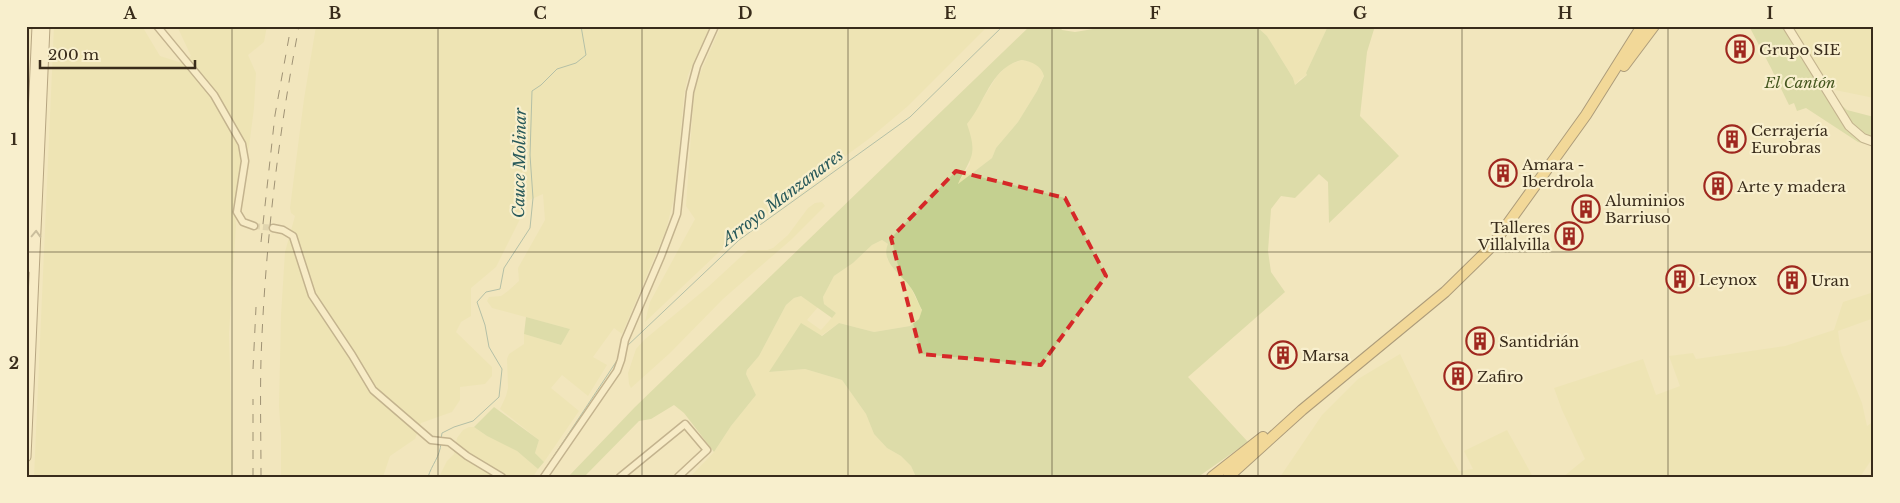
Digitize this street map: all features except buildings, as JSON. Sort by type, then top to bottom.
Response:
[{"type":"highway","points":[[1228,477],[1318,397],[1445,292],[1491,247],[1515,216],[1586,114],[1642,26]]},
{"type":"highway","points":[[1586,114],[1654,26]]},
{"type":"highway","points":[[1212,477],[1318,397]]},
{"type":"main road","points":[[32,26],[36,46]]},
{"type":"main road","points":[[26,269],[36,26]]},
{"type":"main road","points":[[26,457],[45,26]]},
{"type":"street","points":[[157,26],[214,95],[242,144],[245,161],[237,212],[243,222],[254,226]]},
{"type":"street","points":[[544,477],[617,371],[625,340],[677,214],[690,92],[697,66],[715,26]]},
{"type":"street","points":[[1787,26],[1850,126],[1863,138],[1874,142]]},
{"type":"street","points":[[273,228],[283,230],[292,236],[312,295],[355,359],[371,387],[428,437],[436,441],[452,443],[467,456],[502,477]]},
{"type":"street","points":[[620,477],[685,424],[707,450],[678,477]]},
{"type":"highlighted area","points":[[956,171],[1065,198],[1106,276],[1041,365],[921,354],[891,238]]},
{"type":"shaded area","points":[[54,26],[142,26],[160,56],[179,62],[191,56],[177,26],[267,26],[264,42],[248,55],[256,73],[254,108],[249,147],[243,160],[234,208],[236,225],[229,334],[233,477],[34,477]]},
{"type":"shaded area","points":[[316,26],[710,26],[688,75],[684,95],[675,194],[666,230],[622,334],[614,328],[593,357],[607,365],[588,396],[562,375],[551,388],[579,411],[544,462],[535,453],[539,440],[500,409],[508,388],[507,359],[509,354],[524,344],[524,334],[561,345],[570,329],[492,308],[487,301],[489,297],[501,296],[519,281],[518,268],[545,220],[543,194],[523,203],[522,215],[496,267],[471,288],[471,316],[461,322],[456,332],[492,367],[492,376],[485,384],[460,387],[460,400],[452,412],[421,423],[415,439],[390,456],[383,477],[281,477],[279,406],[281,315],[285,252],[295,216],[291,213],[290,208],[304,99]]},
{"type":"shaded area","points":[[721,26],[988,26],[908,106],[870,138],[735,237],[645,322],[650,302],[695,219],[686,206],[694,93],[699,76]]},
{"type":"shaded area","points":[[1256,26],[1328,26],[1306,73],[1307,75],[1295,85],[1293,78],[1267,36]]},
{"type":"shaded area","points":[[1794,26],[1874,26],[1874,98],[1830,89],[1795,35]]},
{"type":"shaded area","points":[[1022,60],[1035,63],[1044,73],[1037,91],[1018,122],[996,148],[992,158],[957,185],[970,164],[967,124],[997,76],[1008,65]]},
{"type":"shaded area","points":[[822,202],[825,206],[792,239],[723,299],[670,353],[631,388],[628,373],[636,349],[644,340],[708,287],[748,250],[767,250],[773,248],[788,235],[808,208],[815,203]]},
{"type":"shaded area","points":[[882,240],[888,244],[887,259],[911,288],[922,311],[919,319],[910,326],[874,332],[839,323],[770,372],[805,369],[842,380],[866,414],[874,434],[887,448],[901,456],[911,466],[916,477],[690,477],[714,452],[731,426],[756,395],[746,374],[747,370],[759,356],[786,305],[794,298],[801,296],[818,307],[807,320],[821,330],[836,313],[824,304],[823,297],[834,276],[853,263],[872,245]]},
{"type":"shaded area","points":[[1874,292],[1874,318],[1838,331],[1841,352],[1862,403],[1867,426],[1874,421],[1874,456],[1860,477],[1563,477],[1585,459],[1554,388],[1643,359],[1656,395],[1680,386],[1669,356],[1693,353],[1696,359],[1785,346],[1834,330],[1843,302]]},
{"type":"shaded area","points":[[1400,354],[1442,441],[1459,471],[1473,469],[1464,451],[1507,430],[1533,477],[1280,477],[1322,415],[1358,379]]},
{"type":"shaded area","points":[[474,427],[487,436],[517,451],[538,469],[533,477],[439,477],[447,461],[454,454],[457,438],[463,430]]},
{"type":"green space","points":[[1030,26],[1059,26],[1062,30],[1075,32],[1111,26],[1256,26],[1267,36],[1293,78],[1295,85],[1307,75],[1306,73],[1328,26],[1375,26],[1367,52],[1360,116],[1399,156],[1329,223],[1328,182],[1319,174],[1295,198],[1281,196],[1271,209],[1268,251],[1271,272],[1285,292],[1188,377],[1248,442],[1198,477],[916,477],[911,466],[901,456],[887,448],[874,434],[866,414],[842,380],[805,369],[769,372],[801,323],[822,336],[839,323],[874,332],[910,326],[919,319],[922,310],[916,296],[889,263],[886,251],[888,244],[882,240],[872,245],[853,263],[834,276],[823,297],[824,304],[836,313],[832,318],[801,296],[794,298],[786,305],[759,356],[747,370],[746,374],[756,395],[731,426],[714,452],[684,413],[674,405],[651,419],[639,421],[584,477],[568,477],[635,407]],"holes":[[[1022,60],[1033,63],[1043,72],[1044,76],[1037,91],[1018,122],[996,148],[992,158],[958,184],[972,156],[972,143],[967,124],[996,78],[1011,64]]]},
{"type":"green space","name":"El Cantón","points":[[1749,26],[1794,26],[1795,35],[1840,104],[1847,110],[1874,117],[1874,146],[1858,142],[1806,108],[1797,111],[1794,103],[1789,105]]},
{"type":"green space","points":[[526,317],[570,329],[561,345],[524,334]]},
{"type":"green space","points":[[494,407],[539,440],[535,453],[544,462],[538,469],[517,451],[487,436],[474,427]]},
{"type":"waterway","name":"Cauce Molinar","points":[[441,439],[442,433],[473,421],[499,397],[502,369],[489,347],[485,325],[477,302],[486,292],[500,289],[504,268],[530,228],[533,198],[530,155],[532,91],[557,69],[576,63],[586,55],[581,26]]},
{"type":"waterway","name":"Arroyo Manzanares","points":[[626,347],[739,240],[910,117],[1003,26]]},
{"type":"waterway","name":"Arroyo Manzanares","points":[[540,477],[618,359]]},
{"type":"waterway","name":"Cauce Molinar","points":[[428,477],[441,443]]},
{"type":"tunnel","points":[[254,226],[273,228]]},
{"type":"railway","points":[[261,242],[275,115],[291,26]]},
{"type":"railway","points":[[261,477],[261,359],[269,233],[279,150],[299,26]]},
{"type":"railway","points":[[253,369],[256,307]]},
{"type":"railway","points":[[253,399],[253,477]]},
{"type":"place","name":"Grupo SIE","points":[[1740,49]]},
{"type":"place","name":"Cerrajería Eurobras","points":[[1732,139]]},
{"type":"place","name":"Amara - Iberdrola","points":[[1503,173]]},
{"type":"place","name":"Arte y madera","points":[[1718,186]]},
{"type":"place","name":"Aluminios Barriuso","points":[[1586,209]]},
{"type":"place","name":"Talleres Villalvilla","points":[[1569,236]]},
{"type":"place","name":"Leynox","points":[[1680,279]]},
{"type":"place","name":"Uran","points":[[1792,280]]},
{"type":"place","name":"Santidrián","points":[[1480,341]]},
{"type":"place","name":"Marsa","points":[[1283,355]]},
{"type":"place","name":"Zafiro","points":[[1458,376]]}]
